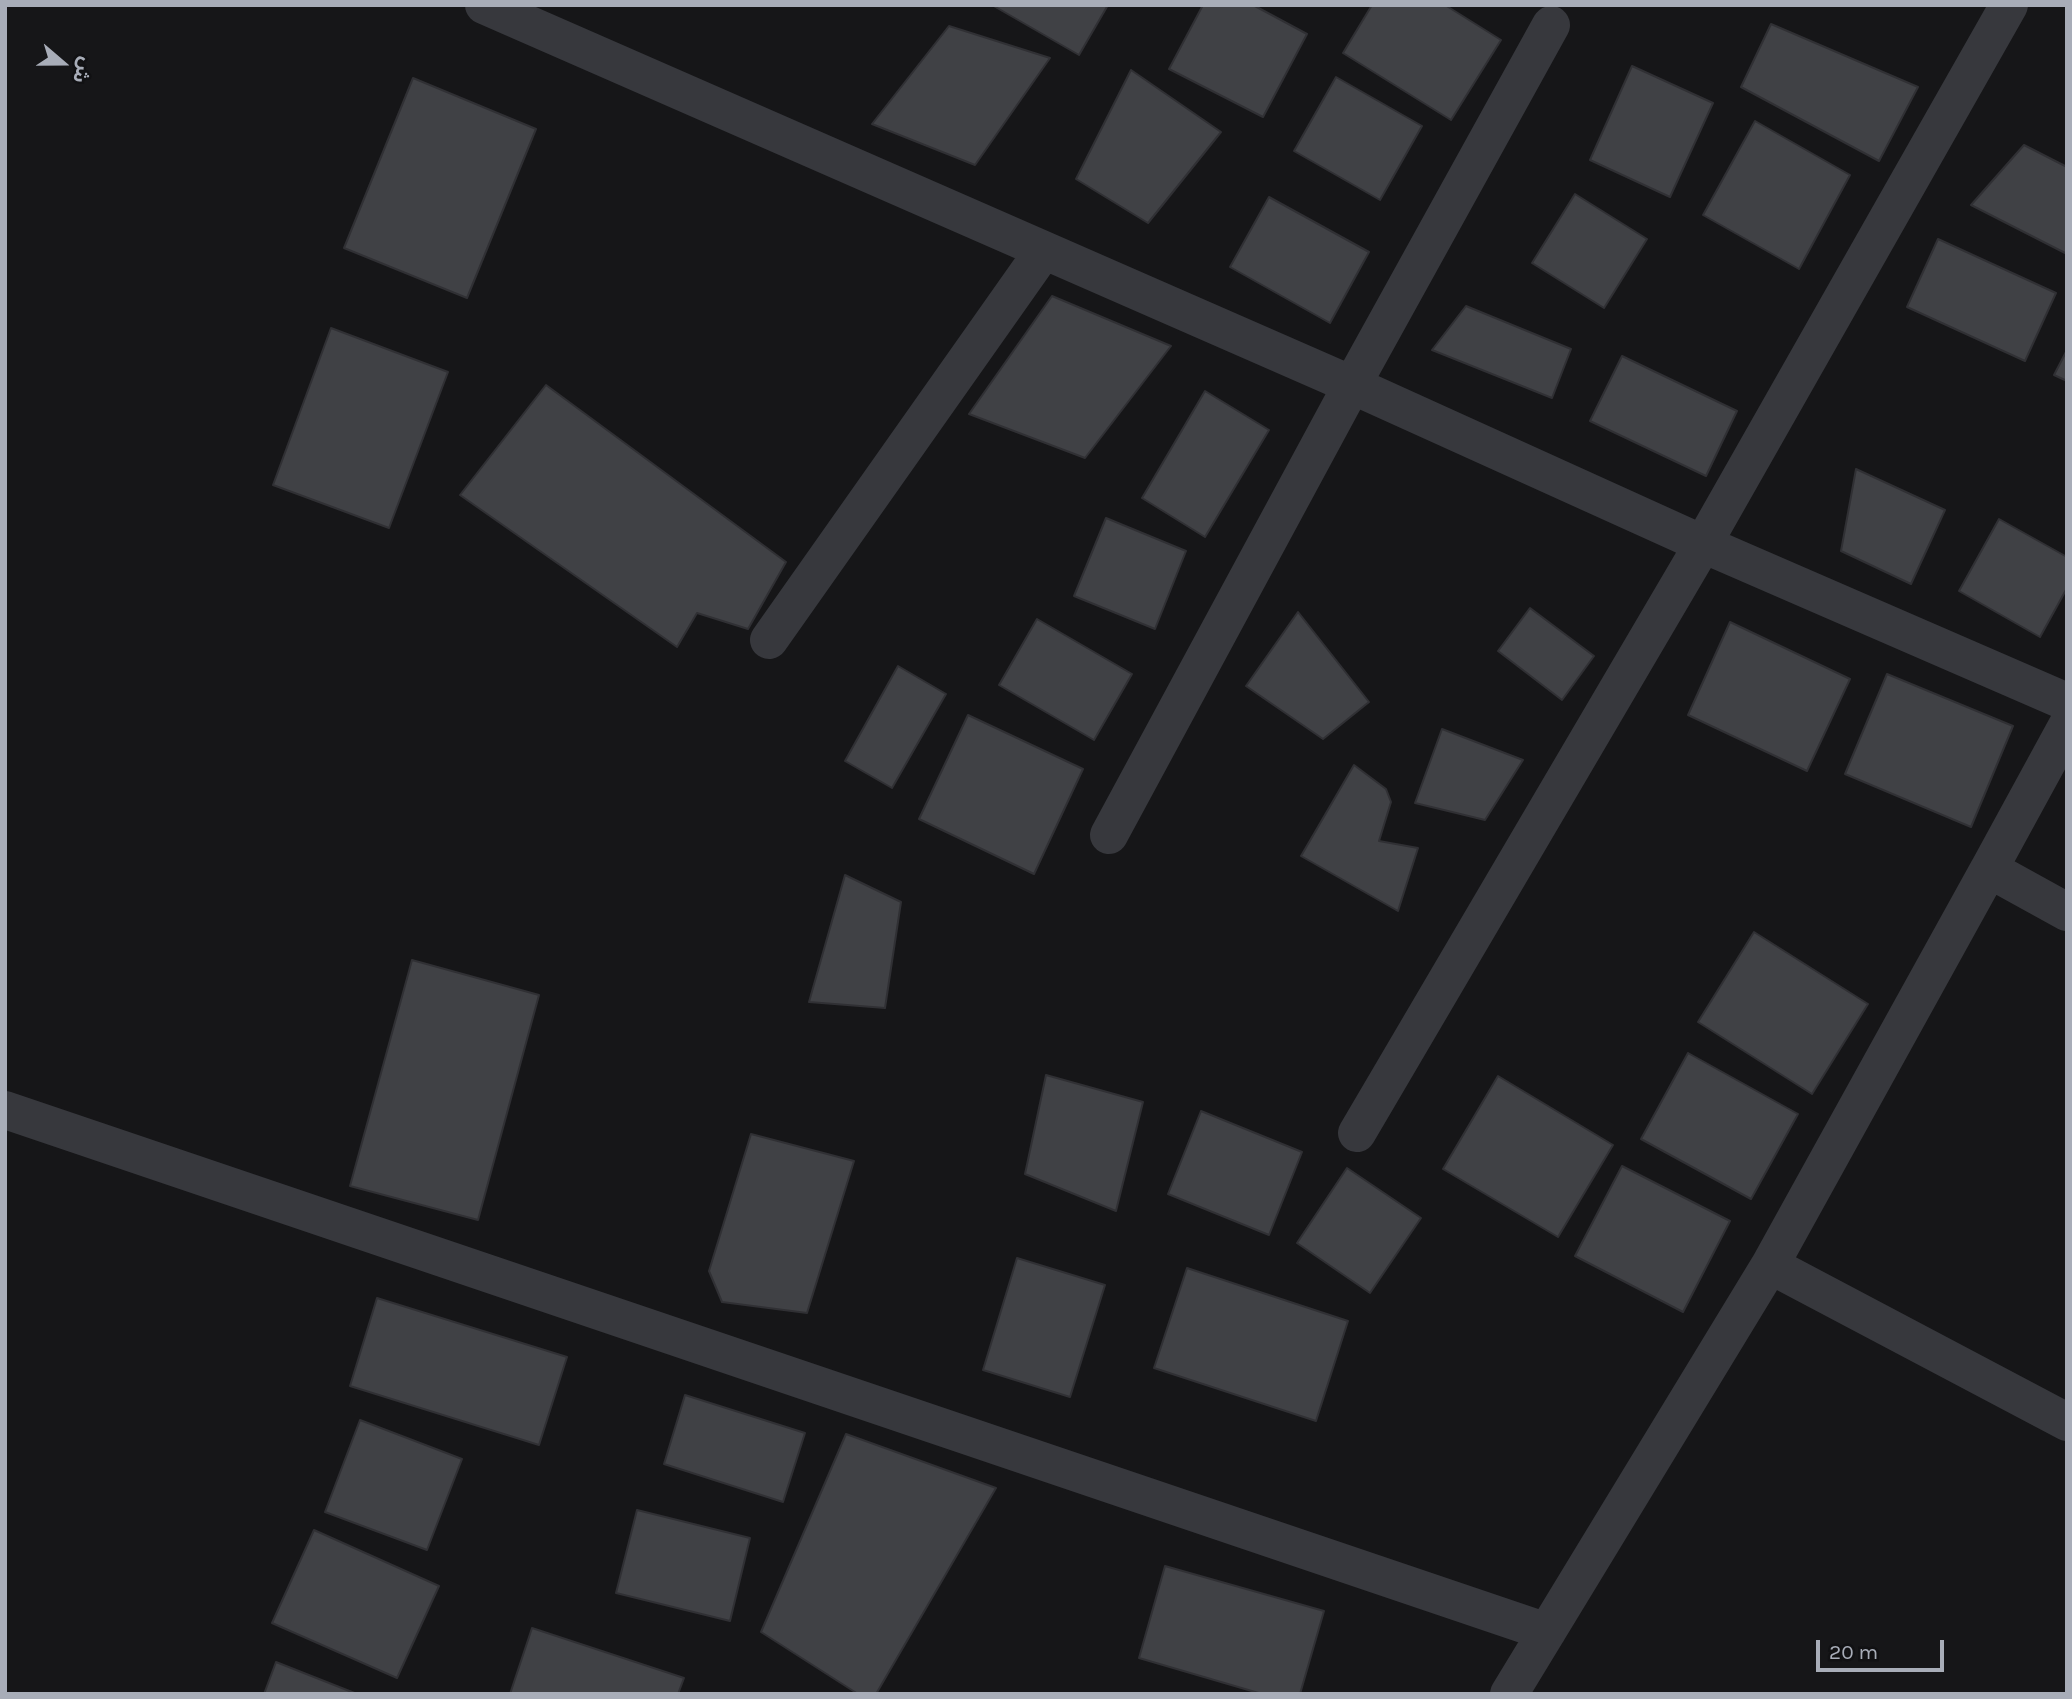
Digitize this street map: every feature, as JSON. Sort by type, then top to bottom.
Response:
[{"type":"street","points":[[484,5],[2067,702]]},
{"type":"street","points":[[1357,1133],[1703,544],[2009,5]]},
{"type":"street","points":[[1109,835],[1352,385],[1551,25]]},
{"type":"street","points":[[769,640],[1044,250]]},
{"type":"street","points":[[1509,1694],[1770,1265],[2067,726]]},
{"type":"street","points":[[1989,869],[2067,912]]},
{"type":"street","points":[[5,1110],[1547,1632]]},
{"type":"street","points":[[1770,1265],[2067,1422]]},
{"type":"building","points":[[992,5],[1108,5],[1079,55]]},
{"type":"building","points":[[1203,5],[1253,5],[1307,34],[1263,117],[1169,69]]},
{"type":"building","points":[[1372,5],[1445,5],[1501,40],[1451,120],[1343,53]]},
{"type":"building","points":[[1771,24],[1918,87],[1879,161],[1741,87]]},
{"type":"building","points":[[949,26],[1050,58],[975,165],[872,124]]},
{"type":"building","points":[[1632,66],[1713,103],[1670,197],[1590,160]]},
{"type":"building","points":[[1131,70],[1221,132],[1148,223],[1076,179]]},
{"type":"building","points":[[1336,77],[1422,126],[1380,200],[1294,151]]},
{"type":"building","points":[[413,78],[536,129],[467,298],[344,248]]},
{"type":"building","points":[[1755,121],[1850,175],[1799,269],[1703,215]]},
{"type":"building","points":[[2024,145],[2067,167],[2067,254],[1971,205]]},
{"type":"building","points":[[1575,194],[1647,239],[1604,308],[1532,263]]},
{"type":"building","points":[[1269,197],[1369,252],[1330,323],[1230,267]]},
{"type":"building","points":[[1938,239],[2056,293],[2025,361],[1907,307]]},
{"type":"building","points":[[1052,296],[1171,346],[1085,458],[969,414]]},
{"type":"building","points":[[1466,306],[1571,349],[1552,398],[1432,350]]},
{"type":"building","points":[[331,328],[448,372],[389,528],[273,485]]},
{"type":"building","points":[[2067,350],[2067,381],[2054,375]]},
{"type":"building","points":[[1622,356],[1737,411],[1706,476],[1590,421]]},
{"type":"building","points":[[546,385],[786,562],[748,629],[697,613],[677,647],[460,495]]},
{"type":"building","points":[[1205,391],[1269,430],[1205,537],[1142,498]]},
{"type":"building","points":[[1856,469],[1945,510],[1911,584],[1841,551]]},
{"type":"building","points":[[1106,518],[1186,551],[1155,629],[1074,596]]},
{"type":"building","points":[[1999,519],[2067,557],[2067,588],[2040,637],[1959,591]]},
{"type":"building","points":[[1530,608],[1594,656],[1562,700],[1498,651]]},
{"type":"building","points":[[1298,612],[1369,702],[1323,739],[1246,686]]},
{"type":"building","points":[[1037,619],[1132,674],[1094,740],[999,685]]},
{"type":"building","points":[[1730,622],[1850,679],[1807,771],[1688,715]]},
{"type":"building","points":[[898,666],[946,694],[892,788],[845,761]]},
{"type":"building","points":[[1887,674],[2013,726],[1971,827],[1845,774]]},
{"type":"building","points":[[968,715],[1083,769],[1034,874],[919,819]]},
{"type":"building","points":[[1442,729],[1523,760],[1485,820],[1415,803]]},
{"type":"building","points":[[1354,765],[1386,789],[1391,802],[1379,841],[1418,848],[1398,911],[1301,856]]},
{"type":"building","points":[[845,875],[901,902],[885,1008],[809,1002]]},
{"type":"building","points":[[1754,932],[1868,1004],[1812,1094],[1698,1022]]},
{"type":"building","points":[[412,960],[539,995],[478,1220],[350,1186]]},
{"type":"building","points":[[1688,1053],[1798,1114],[1751,1199],[1641,1139]]},
{"type":"building","points":[[1046,1075],[1143,1102],[1116,1211],[1025,1174]]},
{"type":"building","points":[[1498,1076],[1613,1145],[1558,1237],[1443,1169]]},
{"type":"building","points":[[1201,1111],[1302,1152],[1269,1235],[1168,1194]]},
{"type":"building","points":[[751,1134],[854,1161],[807,1313],[722,1302],[709,1271]]},
{"type":"building","points":[[1622,1166],[1730,1221],[1683,1312],[1575,1256]]},
{"type":"building","points":[[1347,1168],[1421,1218],[1370,1293],[1297,1243]]},
{"type":"building","points":[[1017,1258],[1105,1285],[1070,1397],[983,1370]]},
{"type":"building","points":[[1187,1268],[1348,1321],[1316,1421],[1154,1368]]},
{"type":"building","points":[[377,1298],[567,1357],[539,1445],[350,1386]]},
{"type":"building","points":[[685,1395],[805,1433],[783,1502],[664,1464]]},
{"type":"building","points":[[360,1420],[462,1459],[427,1550],[325,1512]]},
{"type":"building","points":[[846,1434],[996,1488],[876,1694],[858,1694],[761,1632]]},
{"type":"building","points":[[637,1510],[750,1538],[730,1621],[616,1593]]},
{"type":"building","points":[[314,1530],[439,1586],[397,1678],[272,1623]]},
{"type":"building","points":[[1165,1566],[1324,1611],[1300,1694],[1262,1694],[1139,1658]]},
{"type":"building","points":[[532,1628],[684,1678],[678,1694],[510,1694]]},
{"type":"building","points":[[276,1662],[357,1694],[264,1694]]}]
